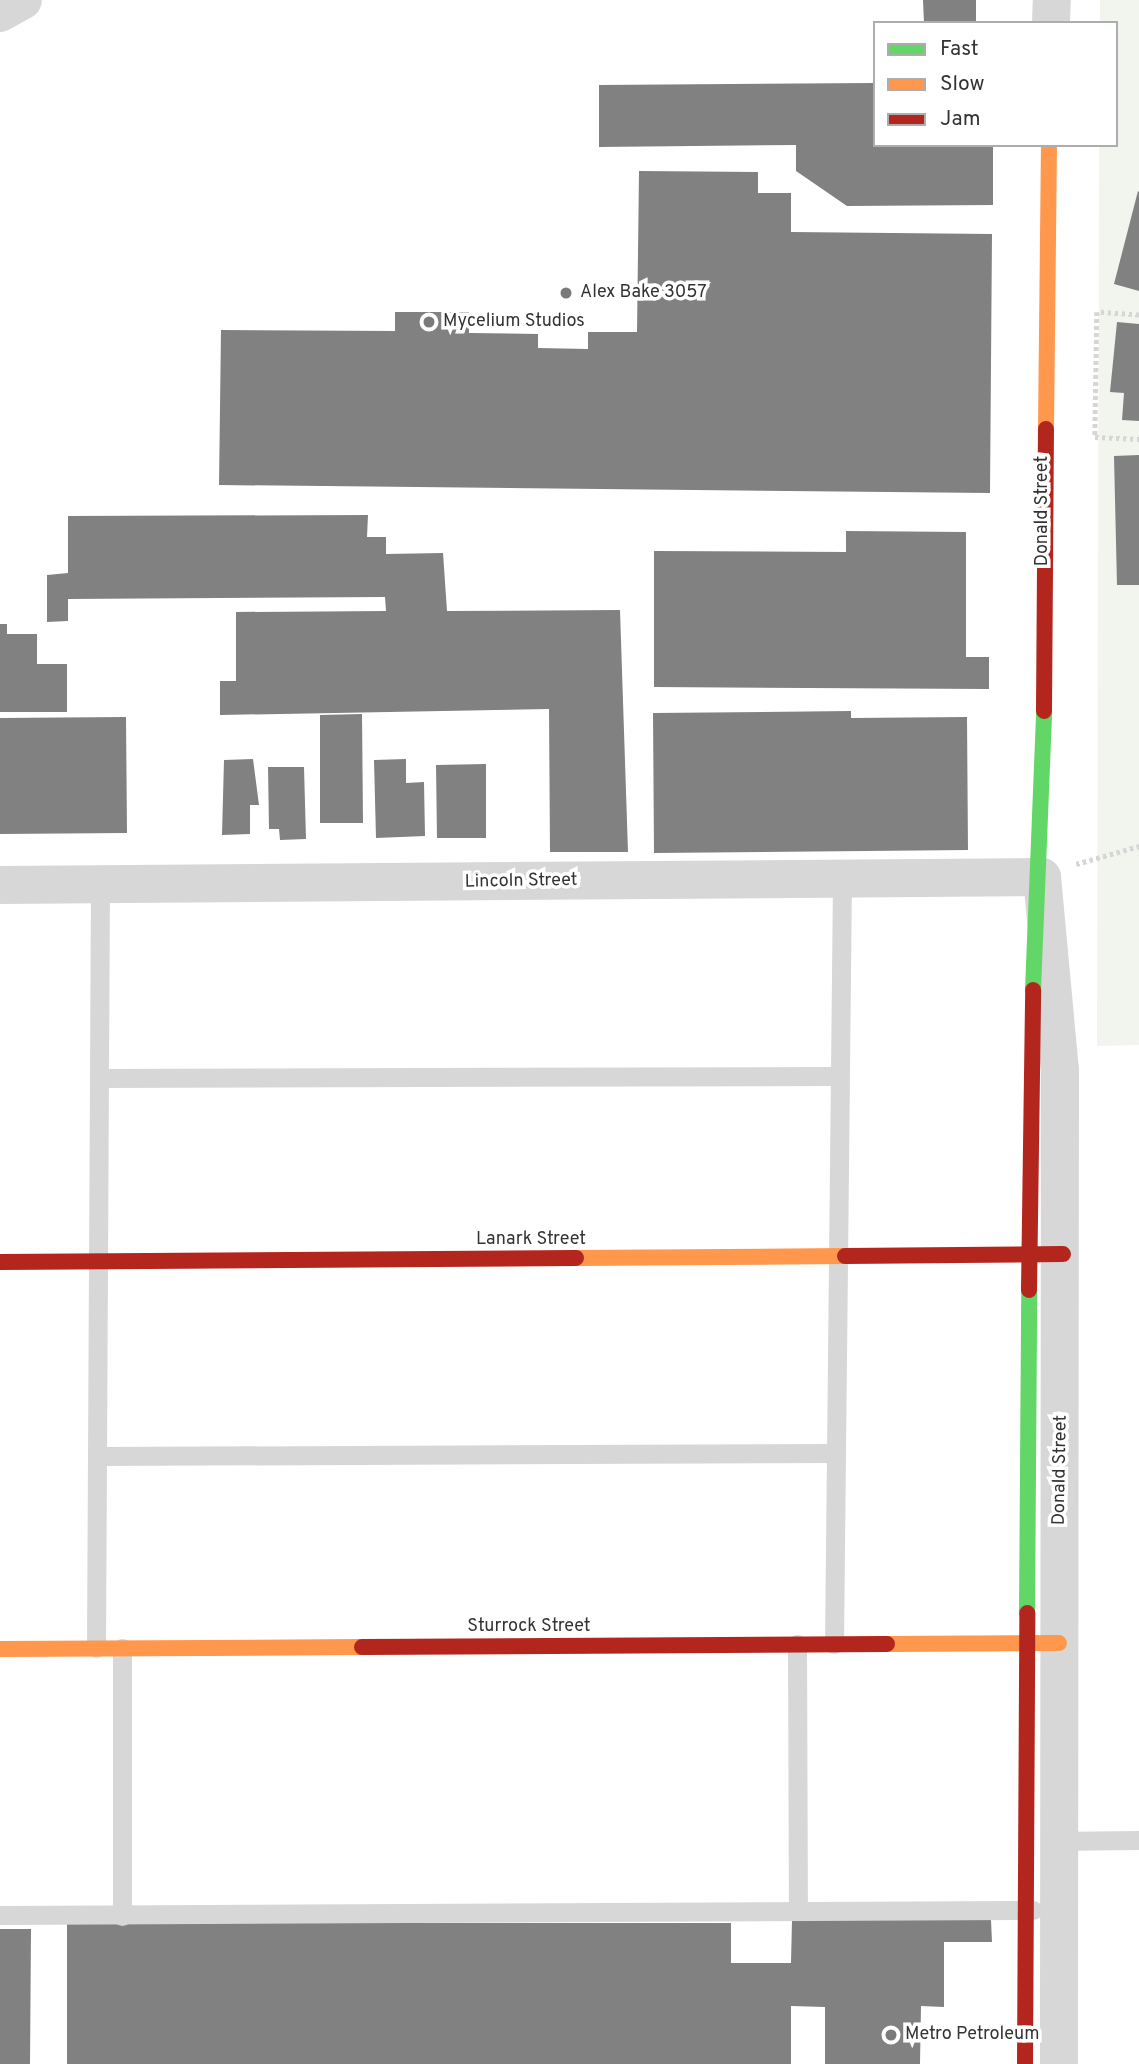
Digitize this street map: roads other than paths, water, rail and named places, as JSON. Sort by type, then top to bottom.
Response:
[{"type":"street","points":[[1051,21],[1052,0]]},
{"type":"street","name":"Donald Street","points":[[1049,147],[1042,877],[1060,1070],[1046,1254],[1043,1910],[1059,2064]]},
{"type":"street","name":"Lincoln Street","points":[[0,885],[1042,877]]},
{"type":"street","name":"Lanark Street","points":[[0,1262],[1046,1254]]},
{"type":"street","name":"Sturrock Street","points":[[0,1649],[1043,1643]]},
{"type":"street","name":"Donald Street","points":[[1025,2064],[1043,1910]]},
{"type":"lane","points":[[834,1644],[842,879]]},
{"type":"lane","points":[[96,1648],[100,885]]},
{"type":"lane","points":[[99,1078],[838,1076]]},
{"type":"lane","points":[[99,1456],[836,1453]]},
{"type":"lane","points":[[797,1644],[798,1909]]},
{"type":"lane","points":[[122,1648],[122,1916]]},
{"type":"lane","points":[[1043,1841],[1139,1840]]},
{"type":"lane","points":[[0,1915],[798,1909],[1043,1910]]},
{"type":"place","name":"Alex Bake 3057","points":[[566,293]]},
{"type":"place","name":"Mycelium Studios","points":[[429,322]]},
{"type":"place","name":"Metro Petroleum","points":[[891,2035]]}]
